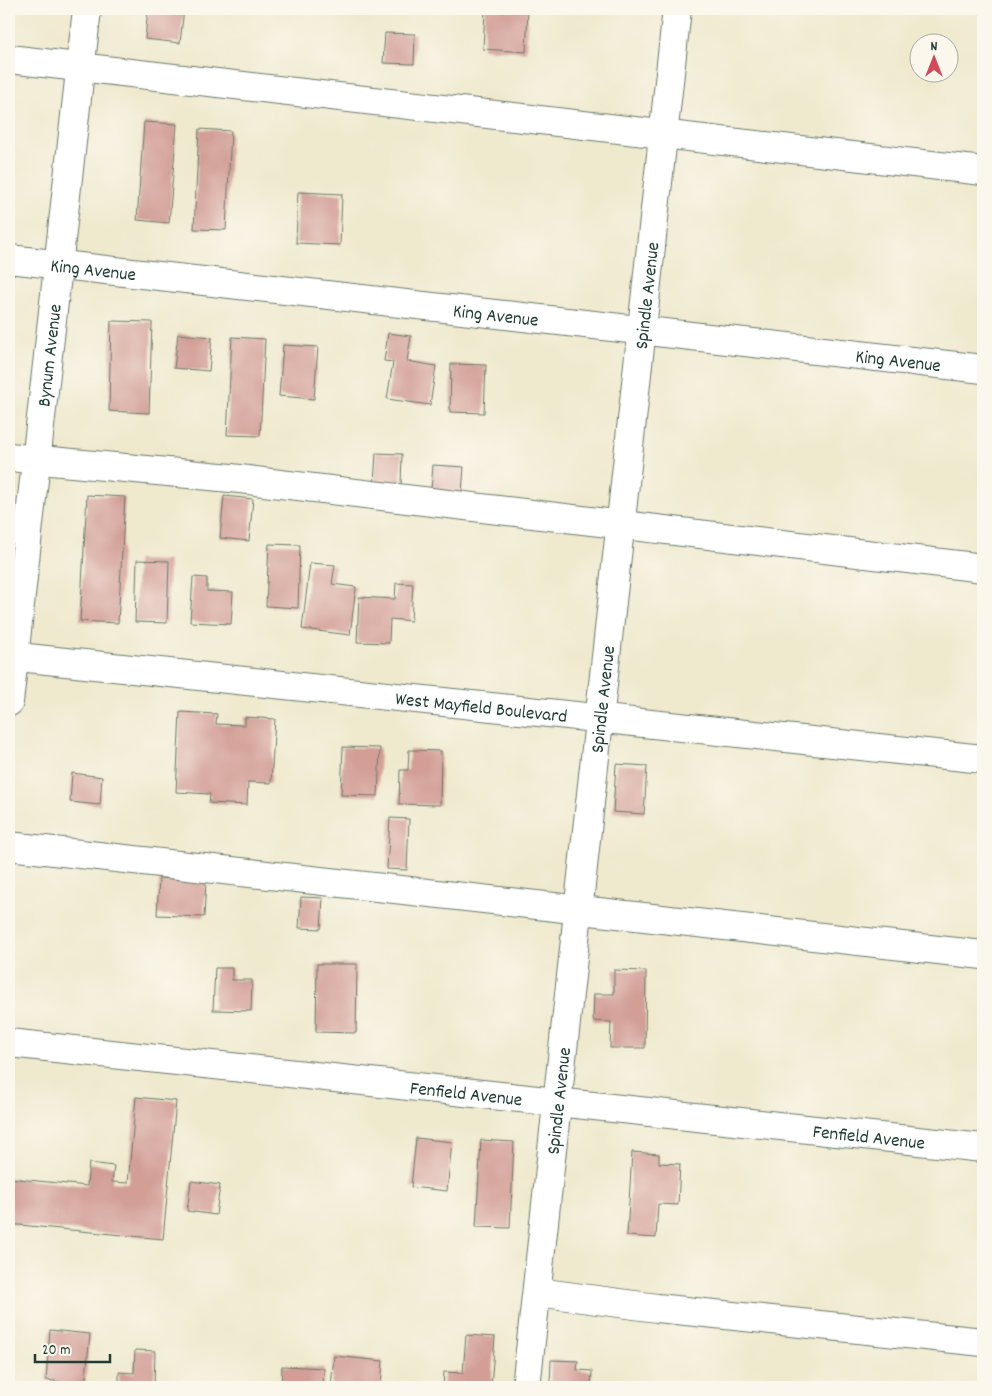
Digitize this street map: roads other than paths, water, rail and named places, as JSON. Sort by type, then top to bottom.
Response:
[{"type":"street","name":"Bynum Avenue","points":[[9,702],[12,656],[87,9]]},
{"type":"street","name":"Spindle Avenue","points":[[526,1387],[677,9]]},
{"type":"street","points":[[9,59],[983,171]]},
{"type":"street","name":"King Avenue","points":[[9,259],[643,329],[983,369]]},
{"type":"street","points":[[9,458],[231,478],[983,568]]},
{"type":"street","name":"West Mayfield Boulevard","points":[[12,656],[983,759]]},
{"type":"street","points":[[9,846],[983,955]]},
{"type":"street","name":"Fenfield Avenue","points":[[9,1042],[983,1148]]},
{"type":"street","points":[[537,1292],[656,1308],[983,1342]]}]
